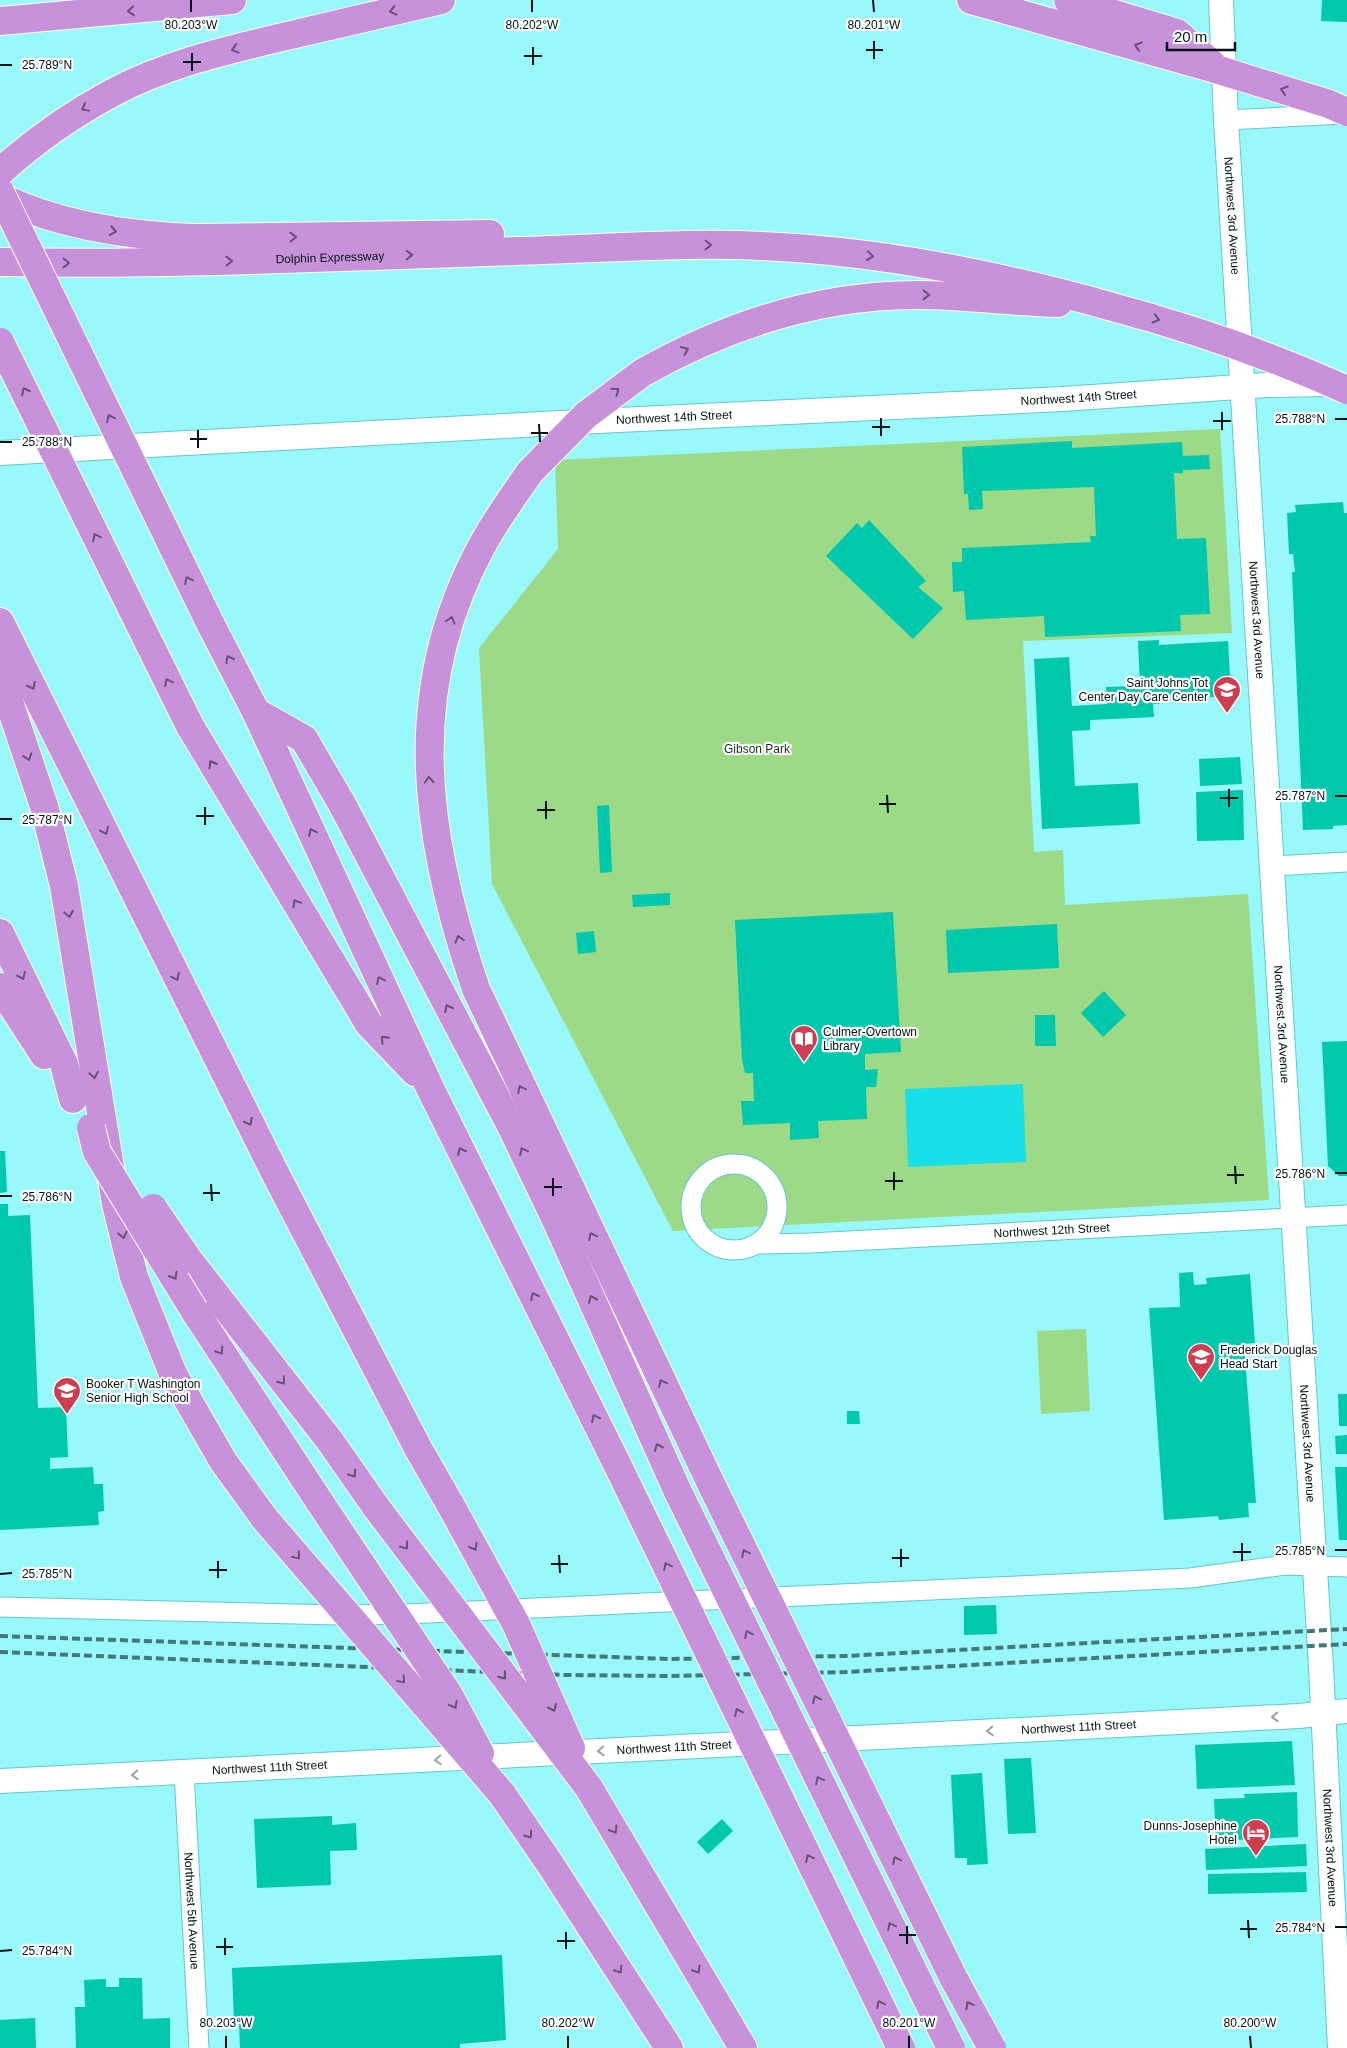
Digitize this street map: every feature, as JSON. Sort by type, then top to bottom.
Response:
[{"type":"highway","points":[[0,21],[232,0]]},
{"type":"highway","points":[[0,172],[27,148],[77,113],[113,92],[152,75],[252,45],[441,0]]},
{"type":"highway","points":[[971,0],[1219,70],[1329,104],[1347,113]]},
{"type":"highway","points":[[1068,0],[1177,33],[1219,70]]},
{"type":"highway","points":[[0,192],[210,623],[252,704],[430,1088],[616,1462],[901,2048]]},
{"type":"highway","points":[[0,197],[46,215],[146,236],[194,238],[624,232],[660,246]]},
{"type":"highway","name":"Dolphin Expressway","points":[[0,262],[101,264],[660,246],[779,246],[931,265],[1038,286],[1109,306]]},
{"type":"highway","points":[[992,2048],[954,1979],[714,1490],[476,989],[450,909],[438,855],[430,799],[428,763],[434,692],[443,648],[453,612],[483,543],[530,472],[586,415],[642,373],[722,334],[766,317],[817,305],[873,297],[916,295],[1109,306],[1178,324],[1250,349],[1347,390]]},
{"type":"highway","points":[[0,342],[190,726],[369,1024],[430,1088]]},
{"type":"highway","points":[[5,632],[274,1171],[419,1450],[516,1624],[589,1788]]},
{"type":"highway","points":[[5,632],[5,690],[44,806],[64,886],[116,1204],[134,1277],[173,1374],[223,1461],[265,1519],[502,1794]]},
{"type":"highway","points":[[252,704],[304,739],[342,804],[511,1126],[556,1220],[678,1492],[951,2048]]},
{"type":"highway","points":[[0,933],[64,1064],[73,1099]]},
{"type":"highway","points":[[0,987],[91,1128],[151,1205],[188,1259],[330,1442],[376,1507],[589,1788],[743,2048]]},
{"type":"highway","points":[[91,1128],[97,1152],[194,1310],[449,1695],[502,1794],[550,1864],[669,2048]]},
{"type":"street","name":"Northwest 3rd Avenue","points":[[1221,0],[1226,120],[1244,388],[1315,1566],[1340,2048]]},
{"type":"street","points":[[1226,120],[1347,113]]},
{"type":"street","name":"Northwest 14th Street","points":[[0,453],[1347,384]]},
{"type":"street","points":[[1273,866],[1347,862]]},
{"type":"street","name":"Northwest 12th Street","points":[[757,1244],[768,1234],[775,1221],[777,1207],[774,1192],[767,1180],[756,1170],[743,1165],[728,1165],[714,1169],[703,1177],[693,1196],[692,1216],[697,1230],[706,1240],[718,1247],[732,1250],[745,1249],[757,1244],[810,1243],[1347,1215]]},
{"type":"street","points":[[0,1607],[338,1615],[405,1614],[1208,1577],[1284,1565],[1347,1567]]},
{"type":"street","name":"Northwest 11th Street","points":[[0,1781],[1347,1711]]},
{"type":"street","name":"Northwest 5th Avenue","points":[[184,1772],[199,2048]]},
{"type":"green space","name":"Gibson Park","points":[[1220,429],[1232,633],[1023,641],[1034,852],[1063,850],[1065,905],[1248,894],[1269,1200],[673,1231],[492,884],[479,648],[558,549],[555,460]]},
{"type":"green space","points":[[1086,1329],[1090,1411],[1041,1414],[1037,1331]]},
{"type":"water","points":[[1023,1084],[1026,1162],[908,1167],[905,1089]]},
{"type":"building","points":[[1322,0],[1347,0],[1347,22],[1321,21]]},
{"type":"building","points":[[1072,441],[1072,448],[1182,442],[1183,456],[1209,455],[1210,469],[1183,470],[1183,473],[1174,473],[1177,539],[1206,538],[1210,614],[1180,615],[1181,631],[1045,637],[1044,616],[966,620],[964,591],[953,592],[952,562],[962,562],[962,548],[1091,542],[1090,536],[1096,536],[1094,487],[982,491],[983,509],[969,510],[968,494],[964,494],[962,447]]},
{"type":"building","points":[[1343,502],[1344,513],[1347,513],[1347,825],[1333,826],[1333,829],[1303,830],[1292,572],[1295,572],[1293,554],[1289,554],[1287,513],[1296,512],[1295,505]]},
{"type":"building","points":[[869,520],[926,581],[918,587],[943,608],[913,639],[826,556],[857,523],[862,528]]},
{"type":"building","points":[[1159,640],[1159,645],[1228,641],[1231,696],[1160,700],[1160,704],[1153,704],[1154,717],[1090,720],[1090,730],[1072,731],[1075,786],[1138,783],[1140,824],[1042,829],[1034,659],[1069,657],[1072,706],[1107,704],[1106,687],[1140,686],[1138,641]]},
{"type":"building","points":[[1240,757],[1242,784],[1200,786],[1199,759]]},
{"type":"building","points":[[1243,790],[1244,840],[1197,841],[1196,792]]},
{"type":"building","points":[[609,805],[612,872],[600,873],[597,806]]},
{"type":"building","points":[[670,893],[670,905],[633,907],[632,895]]},
{"type":"building","points":[[893,912],[901,1052],[865,1054],[865,1070],[878,1069],[876,1087],[866,1087],[867,1119],[818,1121],[819,1138],[790,1140],[790,1123],[743,1125],[741,1101],[754,1101],[753,1073],[745,1073],[742,1060],[735,920]]},
{"type":"building","points":[[1057,924],[1059,968],[948,973],[946,930]]},
{"type":"building","points":[[594,931],[596,952],[578,954],[576,933]]},
{"type":"building","points":[[1104,991],[1126,1015],[1103,1037],[1081,1013]]},
{"type":"building","points":[[1035,1015],[1055,1015],[1056,1046],[1035,1046]]},
{"type":"building","points":[[1347,1041],[1347,1176],[1339,1176],[1328,1166],[1322,1042]]},
{"type":"building","points":[[0,1151],[5,1151],[7,1192],[0,1193]]},
{"type":"building","points":[[0,1204],[8,1204],[8,1216],[30,1215],[38,1408],[66,1407],[68,1457],[50,1458],[50,1469],[93,1467],[94,1484],[103,1484],[104,1511],[98,1512],[99,1525],[0,1530]]},
{"type":"building","name":"Frederick Douglas Head Start","points":[[1193,1272],[1194,1285],[1207,1284],[1206,1278],[1250,1274],[1255,1343],[1244,1344],[1256,1503],[1248,1503],[1249,1517],[1219,1520],[1218,1516],[1164,1520],[1149,1308],[1180,1307],[1179,1273]]},
{"type":"building","points":[[1338,1394],[1347,1394],[1347,1426],[1339,1426]]},
{"type":"building","points":[[847,1411],[859,1411],[860,1424],[847,1424]]},
{"type":"building","points":[[1347,1435],[1347,1454],[1336,1454],[1335,1436]]},
{"type":"building","points":[[1335,1467],[1347,1467],[1347,1540],[1339,1540]]},
{"type":"building","points":[[996,1605],[997,1634],[964,1635],[964,1606]]},
{"type":"building","points":[[1292,1741],[1295,1785],[1197,1789],[1195,1745]]},
{"type":"building","points":[[1031,1758],[1036,1833],[1008,1834],[1004,1759]]},
{"type":"building","points":[[982,1773],[988,1864],[967,1865],[967,1858],[955,1858],[951,1775]]},
{"type":"building","points":[[1297,1792],[1298,1837],[1216,1841],[1214,1799],[1245,1798],[1244,1794]]},
{"type":"building","points":[[332,1816],[332,1825],[356,1823],[357,1850],[330,1851],[331,1885],[257,1888],[254,1819]]},
{"type":"building","points":[[722,1819],[733,1831],[708,1854],[697,1842]]},
{"type":"building","name":"Dunns-Josephine Hotel","points":[[1306,1844],[1307,1866],[1206,1870],[1205,1849]]},
{"type":"building","name":"Dunns-Josephine Hotel","points":[[1306,1872],[1307,1892],[1208,1894],[1208,1874]]},
{"type":"building","points":[[502,1955],[506,2040],[460,2044],[460,2048],[240,2048],[239,2022],[234,2022],[232,1968]]},
{"type":"building","points":[[119,1978],[142,1978],[143,2019],[170,2018],[170,2048],[76,2048],[75,2007],[85,2007],[84,1980],[106,1979],[106,1987],[119,1987]]},
{"type":"building","points":[[35,2018],[36,2048],[0,2048],[0,2020]]},
{"type":"railway","points":[[0,1636],[671,1659],[845,1656],[1347,1629]]},
{"type":"railway","points":[[0,1652],[564,1675],[672,1676],[846,1672],[1347,1644]]},
{"type":"place","name":"Saint Johns Tot Center Day Care Center","points":[[1227,714]]},
{"type":"place","name":"Culmer-Overtown Library","points":[[804,1063]]},
{"type":"place","name":"Frederick Douglas Head Start","points":[[1201,1381]]},
{"type":"place","name":"Booker T Washington Senior High School","points":[[67,1415]]},
{"type":"place","name":"Dunns-Josephine Hotel","points":[[1256,1857]]}]
